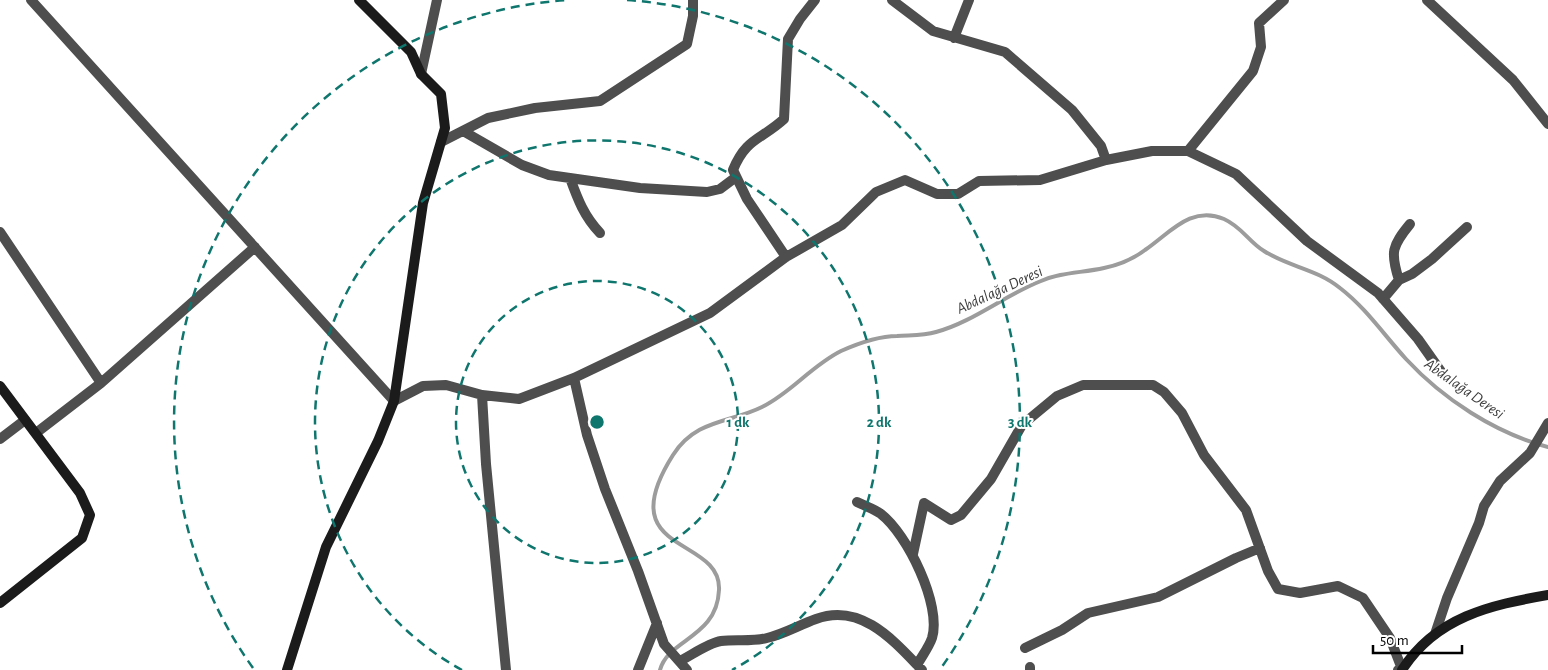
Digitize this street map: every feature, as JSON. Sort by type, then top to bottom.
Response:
[{"type":"street","points":[[31,0],[394,401]]},
{"type":"street","points":[[287,670],[326,547],[378,441],[394,401],[423,203],[445,128],[441,94],[421,74],[411,52],[360,0]]},
{"type":"street","points":[[421,74],[437,0]]},
{"type":"street","points":[[441,142],[488,118],[535,108],[600,102],[687,44],[693,0]]},
{"type":"street","points":[[786,257],[747,199],[733,170],[740,154],[760,135],[773,129],[784,119],[788,40],[815,0]]},
{"type":"street","points":[[892,0],[933,32],[1005,52],[1072,110],[1101,146],[1106,160]]},
{"type":"street","points":[[954,38],[969,0]]},
{"type":"street","points":[[1188,151],[1253,71],[1261,47],[1259,23],[1284,0]]},
{"type":"street","points":[[1427,0],[1513,80],[1548,124]]},
{"type":"street","points":[[463,131],[522,165],[549,175],[640,188],[707,192],[720,189],[736,177]]},
{"type":"street","points":[[394,401],[423,386],[446,385],[482,395],[519,399],[574,378],[710,312],[786,257],[842,225],[876,192],[905,180],[938,194],[958,194],[979,181],[1040,180],[1106,160],[1152,152],[1188,151],[1236,174],[1307,241],[1383,299],[1418,340],[1442,373]]},
{"type":"street","points":[[570,178],[587,219],[600,233]]},
{"type":"street","points":[[1399,280],[1392,253],[1398,240],[1410,224]]},
{"type":"street","points":[[1383,299],[1399,280],[1412,274],[1432,259],[1467,227]]},
{"type":"street","points":[[0,232],[101,383]]},
{"type":"street","points":[[36,433],[101,383],[254,248]]},
{"type":"street","points":[[574,378],[587,435],[664,644],[687,670]]},
{"type":"street","points":[[913,554],[924,503],[951,520],[961,515],[991,479],[1029,416],[1070,389],[1097,384],[1153,385],[1164,392],[1182,413],[1204,455],[1246,510],[1278,589],[1300,593],[1338,586],[1363,598],[1390,638],[1400,670]]},
{"type":"street","points":[[0,386],[80,494],[90,515],[82,538],[0,603]]},
{"type":"street","points":[[482,395],[486,464],[506,647],[506,670]]},
{"type":"street","points":[[0,439],[25,420]]},
{"type":"street","points":[[1436,634],[1447,598],[1479,523],[1484,506],[1500,481],[1530,453],[1548,423]]},
{"type":"street","points":[[678,659],[718,641],[765,639],[790,631],[822,617],[846,614],[873,624],[919,667],[932,637],[933,621],[922,573],[900,533],[880,513],[857,502]]},
{"type":"street","points":[[1025,648],[1062,630],[1088,613],[1158,597],[1260,548]]},
{"type":"street","points":[[1400,670],[1417,649],[1460,618],[1484,608],[1548,594]]},
{"type":"street","points":[[638,670],[657,623]]},
{"type":"waterway","name":"Abdalağa Deresi","points":[[660,670],[672,651],[702,628],[710,618],[716,606],[719,590],[715,573],[704,560],[673,540],[660,528],[654,511],[657,488],[673,455],[682,443],[703,428],[714,423],[762,407],[792,387],[820,364],[841,351],[862,343],[890,336],[926,334],[950,328],[1015,293],[1049,278],[1104,268],[1126,261],[1191,218],[1212,216],[1224,219],[1236,226],[1264,251],[1283,261],[1322,276],[1340,288],[1358,304],[1406,359],[1436,388],[1453,401],[1490,424],[1528,441],[1548,447]]}]
